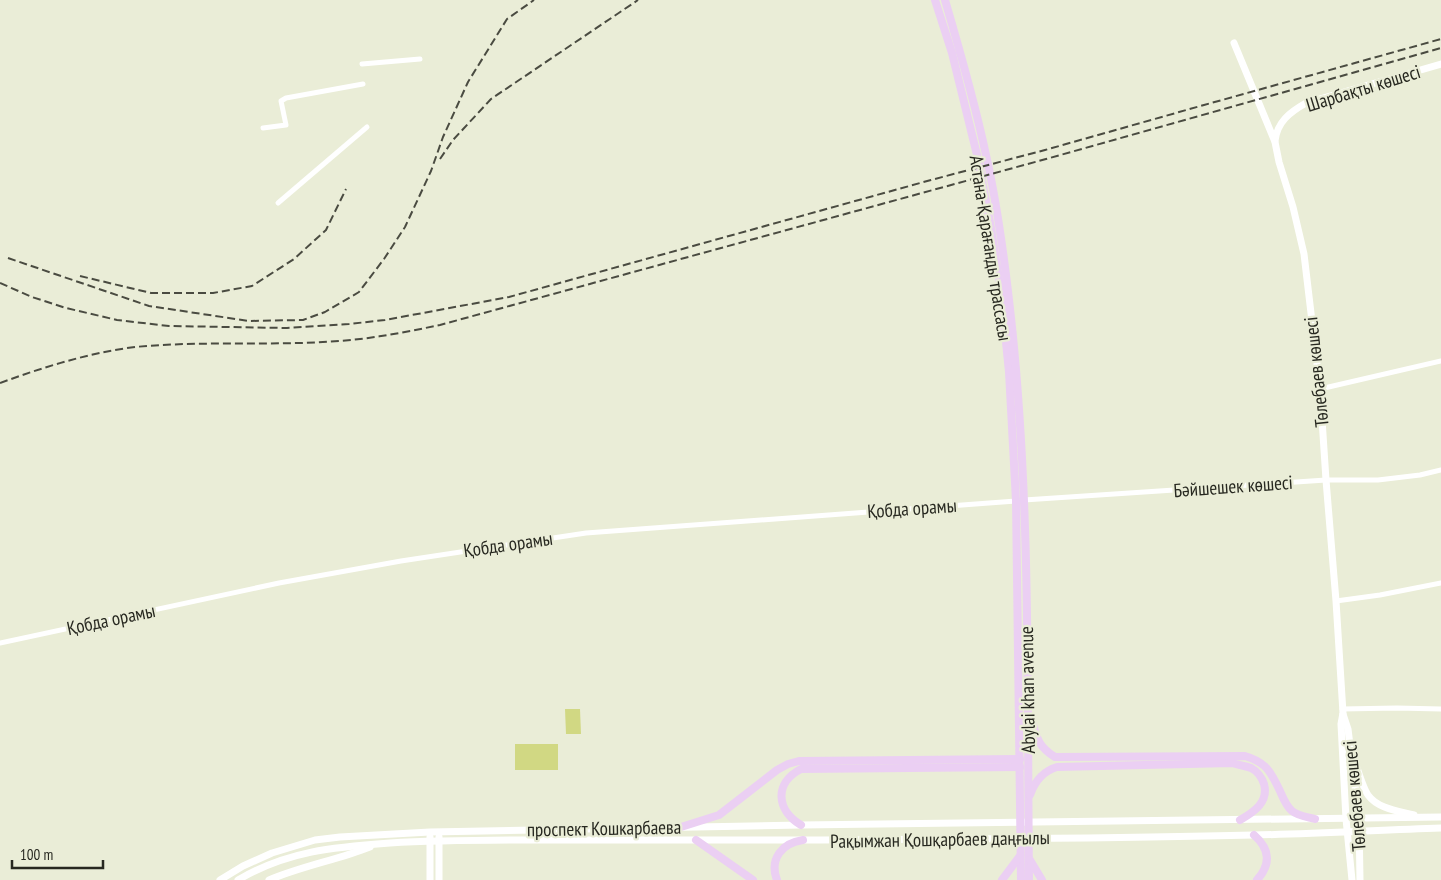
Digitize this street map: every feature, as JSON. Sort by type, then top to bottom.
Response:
[{"type":"main road","name":"Астана-Қарағанды трассасы","points":[[935,0],[952,53],[978,159],[991,228],[1001,292],[1021,500]]},
{"type":"main road","name":"Астана-Қарағанды трассасы","points":[[944,0],[986,155],[999,225],[1017,372],[1021,500]]},
{"type":"main road","name":"Төлебаев көшесі","points":[[1234,43],[1275,142],[1304,254],[1320,389],[1336,600],[1346,819],[1352,880]]},
{"type":"main road","name":"Шарбақты көшесі","points":[[1275,142],[1276,130],[1285,118],[1306,103],[1441,64]]},
{"type":"main road","name":"Abylai khan avenue","points":[[1021,500],[1028,709],[1029,880]]},
{"type":"main road","name":"Abylai khan avenue","points":[[1021,500],[1021,880]]},
{"type":"main road","points":[[1028,709],[1038,741],[1045,750],[1055,757],[1245,756],[1258,760],[1270,772],[1285,802],[1292,810],[1297,814],[1315,819]]},
{"type":"main road","name":"Төлебаев көшесі","points":[[1342,711],[1348,729],[1359,819],[1360,880]]},
{"type":"main road","points":[[1351,752],[1368,794],[1376,802],[1386,808],[1421,817]]},
{"type":"main road","points":[[681,827],[719,816],[777,770],[799,761],[1020,763]]},
{"type":"main road","points":[[800,825],[787,814],[781,803],[786,781],[792,774],[801,769],[1020,763]]},
{"type":"main road","points":[[1028,807],[1034,784],[1048,770],[1058,767],[1232,763],[1253,769],[1262,779],[1265,787],[1265,798],[1251,814],[1240,820]]},
{"type":"main road","points":[[1359,819],[1440,817]]},
{"type":"main road","name":"Рақымжан Қошқарбаев даңғылы","points":[[768,825],[1359,819]]},
{"type":"main road","name":"проспект Кошкарбаева","points":[[430,832],[768,825]]},
{"type":"main road","name":"Рақымжан Қошқарбаев даңғылы","points":[[430,840],[1058,838],[1254,835],[1441,828]]},
{"type":"main road","points":[[439,831],[439,880]]},
{"type":"main road","points":[[220,880],[243,866],[272,853],[315,840],[430,832],[430,880]]},
{"type":"main road","points":[[1254,835],[1261,841],[1267,857],[1263,874],[1257,880]]},
{"type":"main road","points":[[238,880],[277,861],[312,851],[347,846],[430,840]]},
{"type":"main road","points":[[696,840],[753,880]]},
{"type":"main road","points":[[777,880],[775,869],[776,860],[780,852],[786,845],[794,841],[803,840]]},
{"type":"main road","points":[[269,880],[346,856],[377,844]]},
{"type":"main road","points":[[1002,880],[1020,856]]},
{"type":"main road","points":[[1029,859],[1042,880]]},
{"type":"street","points":[[362,64],[420,59]]},
{"type":"street","points":[[263,128],[286,125],[282,101],[286,98],[363,84]]},
{"type":"street","points":[[278,203],[367,128]]},
{"type":"street","points":[[1320,389],[1441,361]]},
{"type":"street","name":"Бәйшешек көшесі","points":[[1021,500],[1326,480],[1378,480],[1420,475],[1441,470]]},
{"type":"street","name":"Қобда орамы","points":[[0,643],[279,583],[401,560],[586,533],[1021,500]]},
{"type":"street","points":[[1336,600],[1380,595],[1441,583]]},
{"type":"street","points":[[1342,711],[1441,709]]},
{"type":"green space","points":[[565,709],[580,709],[581,734],[566,734]]},
{"type":"green space","points":[[515,744],[558,744],[558,770],[515,770]]},
{"type":"railway","points":[[8,258],[149,306],[249,321],[303,320],[325,312],[359,292],[384,259],[405,227],[431,171],[443,137],[468,82],[507,19],[534,0]]},
{"type":"railway","points":[[440,159],[453,140],[491,99],[638,0]]},
{"type":"railway","points":[[0,283],[32,297],[66,308],[117,320],[169,326],[287,328],[385,320],[509,297],[1441,39]]},
{"type":"railway","points":[[0,383],[66,361],[135,347],[189,344],[324,342],[373,337],[440,325],[1046,159],[1441,48]]},
{"type":"railway","points":[[80,276],[151,293],[213,293],[252,286],[294,259],[326,230],[346,189]]}]
